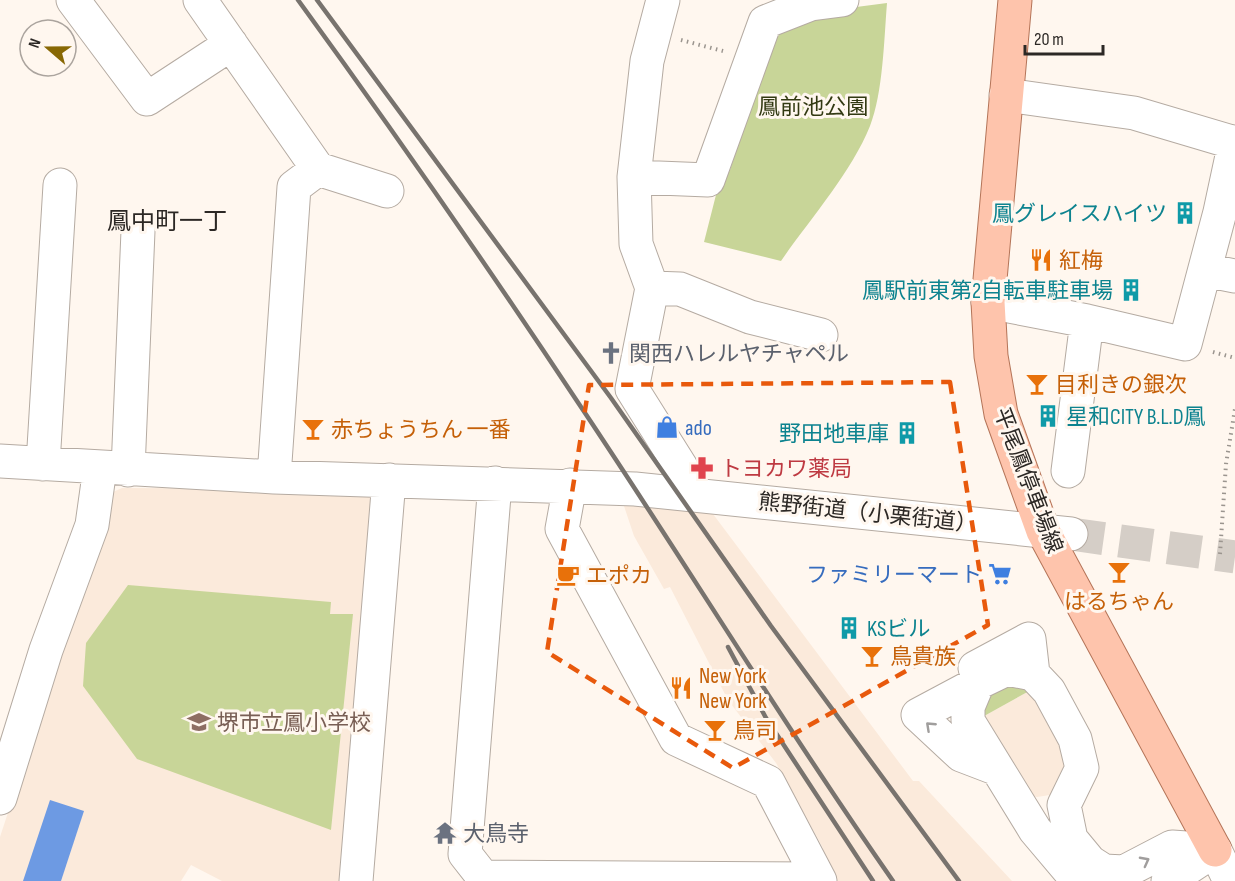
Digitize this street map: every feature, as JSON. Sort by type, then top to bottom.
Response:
[{"type":"main road","name":"平尾鳳停車場線","points":[[1010,1],[1006,95],[988,302],[991,356],[1001,414],[1215,850]]},
{"type":"street","points":[[73,0],[147,99],[231,44]]},
{"type":"street","points":[[200,0],[318,169],[387,191]]},
{"type":"street","points":[[663,0],[647,60],[634,177],[636,244],[652,288],[632,389],[681,467],[693,493]]},
{"type":"street","points":[[634,177],[708,180],[765,22],[811,4],[842,0]]},
{"type":"street","points":[[988,302],[1086,321],[1185,344],[1220,273],[1235,142],[1134,113],[1006,95]]},
{"type":"street","points":[[274,477],[294,187],[318,169]]},
{"type":"street","points":[[43,464],[60,185]]},
{"type":"street","points":[[0,798],[11,720],[46,650],[114,469],[138,231]]},
{"type":"street","points":[[652,288],[680,290],[750,317],[821,335]]},
{"type":"street","points":[[1068,471],[1086,321]]},
{"type":"street","points":[[0,461],[274,477],[570,485],[562,529],[676,739],[768,782],[820,880],[483,878],[465,854],[495,483]]},
{"type":"street","points":[[356,881],[389,480]]},
{"type":"street","name":"熊野街道（小栗街道）","points":[[570,485],[693,493],[1057,532]]},
{"type":"street","points":[[995,768],[957,752],[918,715],[971,700],[1007,669],[1041,682],[1075,739],[1082,768],[1064,806],[1071,839],[1063,864]]},
{"type":"street","points":[[971,700],[995,768],[1063,864]]},
{"type":"street","points":[[971,700],[954,762],[1063,864],[1124,872],[1172,847],[1215,850]]},
{"type":"street","points":[[1168,881],[1215,850]]},
{"type":"street","points":[[1215,850],[1230,881]]},
{"type":"path","points":[[655,33],[751,58]]},
{"type":"path","points":[[1220,555],[1226,464],[1235,409]]},
{"type":"highlighted area","points":[[950,382],[988,625],[733,768],[547,652],[589,385]]},
{"type":"shaded area","name":"堺市立鳳小学校","points":[[122,488],[381,489],[345,881],[222,881],[191,865],[181,881],[0,881],[0,837],[113,492]]},
{"type":"shaded area","points":[[623,503],[713,514],[913,781],[919,781],[1012,881],[835,881],[825,861],[823,848],[776,763],[728,700],[670,587],[664,589],[634,536]]},
{"type":"shaded area","points":[[1031,690],[1069,756],[1064,782],[1050,795],[1037,797],[1025,795],[977,720]]},
{"type":"green space","name":"鳳前池公園","points":[[887,3],[878,98],[870,126],[841,178],[781,261],[704,242],[717,191],[730,170],[767,54],[787,22],[818,12]]},
{"type":"green space","points":[[128,585],[331,602],[330,614],[353,614],[331,830],[137,759],[83,686],[86,643]]},
{"type":"green space","points":[[1002,684],[1031,690],[977,720],[981,700]]},
{"type":"water","points":[[50,800],[84,811],[61,881],[23,881]]},
{"type":"tunnel","points":[[1071,534],[1235,557]]},
{"type":"railway","points":[[298,0],[406,150],[545,353],[813,763],[893,881]]},
{"type":"railway","points":[[317,0],[611,398],[771,626],[959,881]]},
{"type":"railway","points":[[728,647],[766,718],[873,881]]},
{"type":"place","name":"鳳グレイスハイツ","points":[[1185,213]]},
{"type":"place","name":"紅梅","points":[[1041,260]]},
{"type":"place","name":"鳳駅前東第2自転車駐車場","points":[[1131,290]]},
{"type":"place","name":"関西ハレルヤチャペル","points":[[611,353]]},
{"type":"place","name":"目利きの銀次","points":[[1037,384]]},
{"type":"place","name":"星和CITY B.L.D鳳","points":[[1048,416]]},
{"type":"place","name":"ado","points":[[667,427]]},
{"type":"place","name":"赤ちょうちん 一番","points":[[313,429]]},
{"type":"place","name":"野田地車庫","points":[[907,433]]},
{"type":"place","name":"トヨカワ薬局","points":[[702,468]]},
{"type":"place","name":"はるちゃん","points":[[1119,572]]},
{"type":"place","name":"ファミリーマート","points":[[1000,574]]},
{"type":"place","name":"エポカ","points":[[568,575]]},
{"type":"place","name":"KSビル","points":[[849,628]]},
{"type":"place","name":"鳥貴族","points":[[872,656]]},
{"type":"place","name":"New York New York","points":[[681,688]]},
{"type":"place","name":"堺市立鳳小学校","points":[[199,722]]},
{"type":"place","name":"鳥司","points":[[715,730]]},
{"type":"place","name":"大鳥寺","points":[[445,833]]},
{"type":"district","name":"鳳中町一丁","points":[[167,221]]}]
